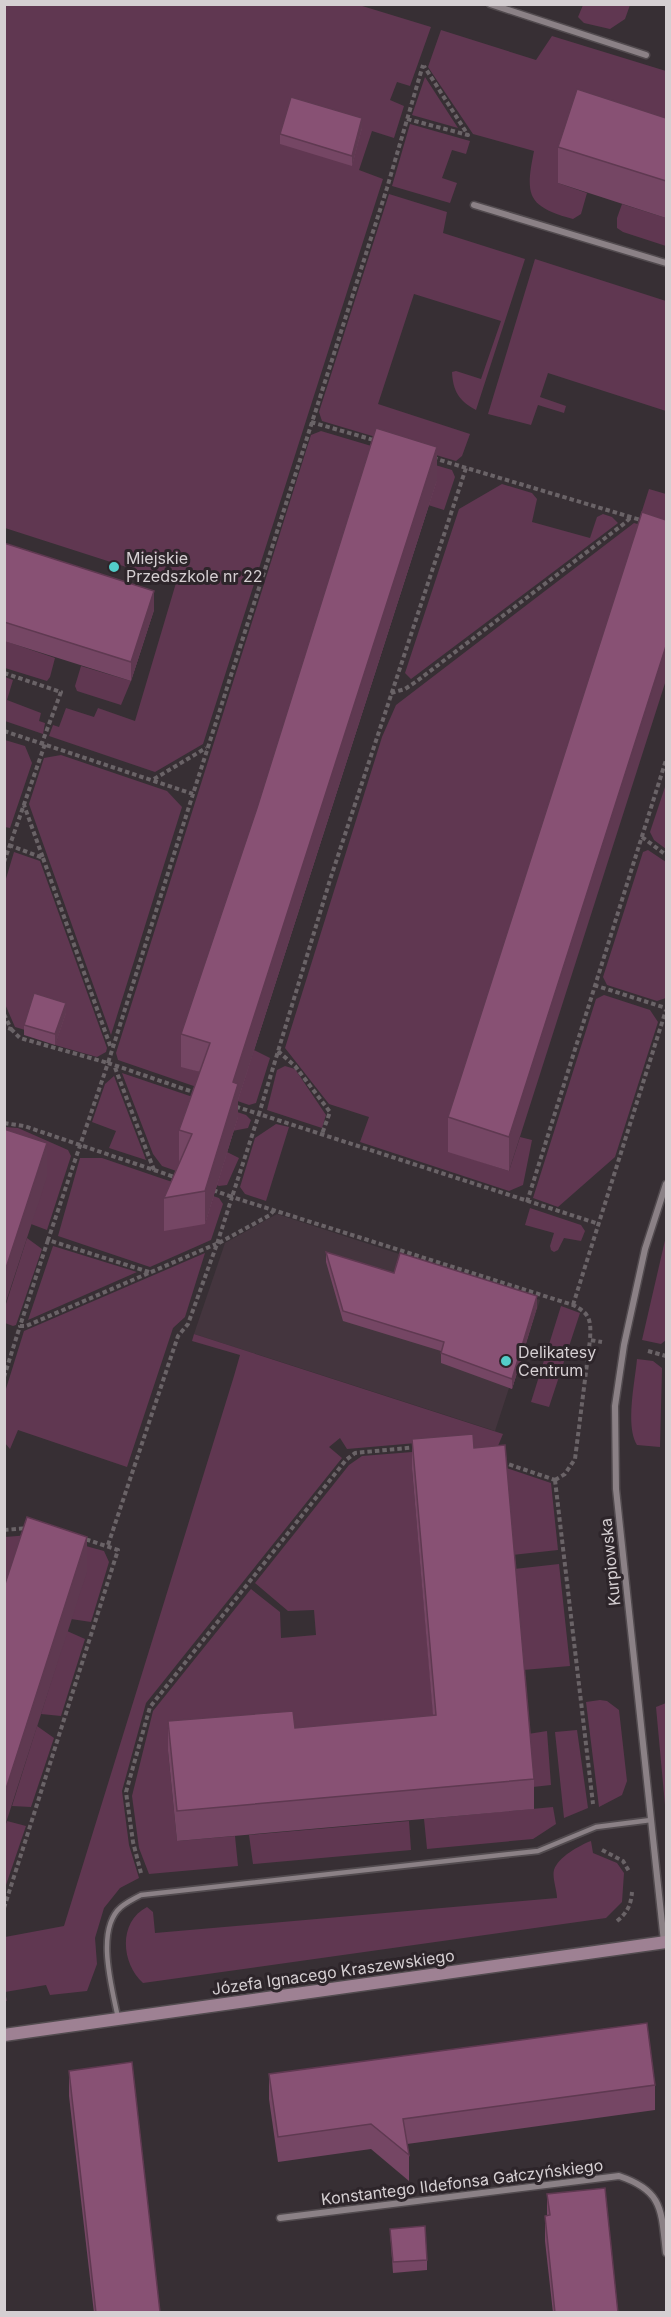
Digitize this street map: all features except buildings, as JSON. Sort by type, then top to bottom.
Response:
[{"type":"street","points":[[490,4],[646,55]]},
{"type":"street","points":[[474,205],[666,263]]},
{"type":"street","name":"Kurpiowska","points":[[665,1942],[616,1489],[615,1406],[624,1345],[645,1248],[666,1184]]},
{"type":"street","name":"Józefa Ignacego Kraszewskiego","points":[[4,2035],[665,1942]]},
{"type":"street","name":"Konstantego Ildefonsa Gałczyńskiego","points":[[280,2218],[619,2176],[638,2182],[654,2196],[661,2215],[666,2253]]},
{"type":"lane","points":[[118,2019],[106,1938],[109,1924],[120,1907],[141,1894],[538,1851],[596,1827],[651,1820]]},
{"type":"path","points":[[4,1377],[108,1063],[206,747],[408,119],[423,65],[468,135],[408,119]]},
{"type":"path","points":[[311,422],[377,442]]},
{"type":"path","points":[[433,458],[649,522]]},
{"type":"path","points":[[108,1545],[178,1336],[188,1324],[217,1244],[390,693],[466,468]]},
{"type":"path","points":[[390,693],[405,689],[417,681],[631,517]]},
{"type":"path","points":[[4,673],[61,692],[4,862]]},
{"type":"path","points":[[4,730],[193,794]]},
{"type":"path","points":[[154,779],[206,747]]},
{"type":"path","points":[[527,1202],[666,760]]},
{"type":"path","points":[[24,805],[111,1048]]},
{"type":"path","points":[[642,837],[666,855]]},
{"type":"path","points":[[9,845],[43,858]]},
{"type":"path","points":[[573,1305],[666,1009],[594,985]]},
{"type":"path","points":[[4,1014],[11,1029],[20,1038],[108,1063],[200,1094]]},
{"type":"path","points":[[4,1027],[11,1029]]},
{"type":"path","points":[[278,1051],[295,1066],[330,1112],[322,1134]]},
{"type":"path","points":[[114,1065],[154,1170]]},
{"type":"path","points":[[232,1105],[599,1224]]},
{"type":"path","points":[[4,1123],[24,1126],[187,1181]]},
{"type":"path","points":[[210,1189],[573,1305],[587,1315],[591,1325],[590,1340],[575,1459],[565,1474],[555,1480],[493,1459]]},
{"type":"path","points":[[20,1326],[26,1326],[217,1244],[270,1215],[274,1210]]},
{"type":"path","points":[[48,1240],[149,1272]]},
{"type":"path","points":[[590,1340],[624,1345]]},
{"type":"path","points":[[147,1894],[133,1842],[126,1792],[150,1707],[346,1460],[355,1453],[420,1447]]},
{"type":"path","points":[[555,1480],[598,1849],[623,1861],[630,1873]]},
{"type":"path","points":[[4,1530],[37,1527]]},
{"type":"path","points":[[4,1908],[118,1550],[77,1537]]},
{"type":"path","points":[[609,1924],[615,1922],[632,1902],[632,1885]]},
{"type":"shaded area","points":[[5,5],[359,5],[431,27],[410,86],[397,82],[390,100],[404,106],[394,138],[372,131],[359,170],[383,179],[203,744],[155,772],[49,736],[53,725],[59,727],[66,708],[94,717],[98,708],[135,721],[176,583],[5,528]]},
{"type":"shaded area","points":[[583,5],[630,5],[625,19],[610,29],[584,23],[578,17]]},
{"type":"shaded area","points":[[441,30],[536,60],[552,36],[666,71],[666,154],[558,183],[587,193],[581,214],[573,219],[546,209],[538,204],[530,189],[534,151],[473,134],[428,67]]},
{"type":"shaded area","points":[[425,77],[458,128],[412,115]]},
{"type":"shaded area","points":[[410,124],[470,141],[466,154],[452,150],[442,178],[457,183],[450,203],[392,186]]},
{"type":"shaded area","points":[[389,194],[447,212],[443,233],[525,259],[476,410],[458,395],[452,372],[456,371],[481,379],[501,321],[414,294],[378,404],[470,434],[462,456],[456,461],[322,421],[319,412]]},
{"type":"shaded area","points":[[622,204],[666,218],[666,246],[617,228],[617,218]]},
{"type":"shaded area","points":[[535,259],[666,301],[666,411],[548,373],[540,397],[566,406],[564,413],[538,405],[531,425],[488,414]]},
{"type":"shaded area","points":[[321,431],[452,470],[455,477],[444,510],[428,505],[182,1066],[242,1086],[254,1050],[270,1058],[256,1103],[249,1105],[118,1060],[116,1053],[311,435]]},
{"type":"shaded area","points":[[502,484],[532,493],[537,499],[532,522],[590,538],[597,517],[603,514],[612,517],[618,523],[411,679],[405,673],[459,509]]},
{"type":"shaded area","points":[[649,489],[666,494],[666,522],[641,514]]},
{"type":"shaded area","points":[[634,523],[666,532],[448,1151],[509,1171],[520,1137],[532,1140],[523,1185],[509,1191],[360,1142],[369,1117],[329,1104],[285,1048],[382,737],[396,705]]},
{"type":"shaded area","points":[[5,641],[55,658],[47,681],[5,668]]},
{"type":"shaded area","points":[[81,666],[131,681],[121,705],[77,691],[75,686]]},
{"type":"shaded area","points":[[5,677],[13,680],[7,700],[41,713],[39,721],[45,723],[43,734],[5,721]]},
{"type":"shaded area","points":[[5,740],[25,746],[32,763],[10,828],[5,827]]},
{"type":"shaded area","points":[[61,755],[167,791],[182,807],[111,1035],[29,804],[44,758]]},
{"type":"shaded area","points":[[666,784],[666,849],[654,840],[650,832]]},
{"type":"shaded area","points":[[648,850],[666,862],[666,998],[657,1001],[607,985],[603,977],[643,852]]},
{"type":"shaded area","points":[[14,852],[40,861],[107,1048],[106,1052],[97,1057],[55,1045],[65,1013],[25,1030],[15,1027],[5,1004],[5,882]]},
{"type":"shaded area","points":[[604,995],[650,1010],[658,1022],[615,1157],[558,1207],[533,1198],[596,999]]},
{"type":"shaded area","points":[[285,1066],[295,1069],[326,1115],[322,1128],[267,1110],[277,1070]]},
{"type":"shaded area","points":[[122,1073],[246,1115],[251,1120],[248,1128],[227,1132],[219,1176],[227,1152],[239,1158],[227,1185],[219,1186],[162,1166],[153,1154]]},
{"type":"shaded area","points":[[114,1076],[146,1160],[109,1148],[116,1131],[92,1122],[105,1084]]},
{"type":"shaded area","points":[[276,1124],[289,1127],[266,1201],[245,1194],[240,1187],[255,1138]]},
{"type":"shaded area","points":[[5,1127],[18,1128],[68,1150],[71,1156],[47,1230],[31,1224],[5,1163]]},
{"type":"shaded area","points":[[80,1158],[102,1158],[219,1198],[223,1204],[211,1240],[150,1267],[58,1236]]},
{"type":"shaded area","points":[[530,1208],[581,1225],[585,1231],[581,1241],[564,1238],[558,1250],[554,1252],[550,1246],[554,1233],[525,1225]]},
{"type":"shaded area","points":[[277,1214],[540,1300],[512,1389],[509,1388],[495,1431],[194,1334],[225,1243]]},
{"type":"shaded area","points":[[666,1236],[666,1340],[661,1344],[642,1340]]},
{"type":"shaded area","points":[[27,1238],[42,1249],[16,1325],[13,1326],[5,1323],[5,1307]]},
{"type":"shaded area","points":[[53,1246],[137,1272],[28,1320]]},
{"type":"shaded area","points":[[205,1253],[185,1317],[173,1328],[127,1467],[18,1430],[10,1449],[5,1443],[5,1392],[24,1331]]},
{"type":"shaded area","points":[[561,1306],[580,1313],[549,1407],[531,1402]]},
{"type":"shaded area","points":[[194,1334],[503,1434],[495,1453],[451,1440],[347,1449],[340,1438],[329,1447],[342,1458],[146,1703],[122,1791],[129,1845],[139,1878],[120,1888],[104,1908],[95,1938],[97,1964],[87,1991],[50,1995],[46,1985],[5,1992],[5,1937],[64,1926],[234,1376],[240,1355],[192,1341]]},
{"type":"shaded area","points":[[637,1359],[653,1361],[662,1368],[660,1447],[637,1445],[633,1437],[631,1416]]},
{"type":"shaded area","points":[[450,1449],[551,1483],[558,1550],[512,1555],[412,1469],[436,1745],[293,1740],[168,1751],[177,1841],[235,1836],[238,1866],[149,1874],[139,1848],[132,1796],[153,1711],[251,1589],[280,1612],[281,1638],[316,1635],[314,1610],[288,1611],[255,1583],[349,1465],[362,1456]]},
{"type":"shaded area","points":[[42,1534],[104,1551],[109,1562],[91,1622],[71,1619],[5,1622],[5,1537]]},
{"type":"shaded area","points":[[559,1564],[570,1666],[523,1670],[514,1569]]},
{"type":"shaded area","points":[[67,1631],[85,1639],[61,1716],[41,1714]]},
{"type":"shaded area","points":[[607,1701],[619,1710],[627,1781],[622,1795],[599,1807],[586,1702]]},
{"type":"shaded area","points":[[666,1703],[666,1816],[656,1707]]},
{"type":"shaded area","points":[[37,1726],[54,1738],[31,1807],[12,1806]]},
{"type":"shaded area","points":[[577,1730],[588,1808],[564,1818],[555,1732]]},
{"type":"shaded area","points":[[547,1731],[551,1785],[533,1787],[528,1734]]},
{"type":"shaded area","points":[[553,1807],[556,1824],[533,1839],[427,1849],[424,1819]]},
{"type":"shaded area","points":[[7,1821],[26,1826],[5,1888],[4,1829]]},
{"type":"shaded area","points":[[409,1821],[411,1850],[253,1864],[249,1835]]},
{"type":"shaded area","points":[[591,1841],[593,1853],[617,1863],[624,1873],[622,1902],[606,1918],[143,1983],[130,1965],[127,1954],[127,1932],[131,1922],[147,1907],[153,1912],[155,1933],[557,1898],[554,1877],[556,1865],[570,1852]]},
{"type":"place","name":"Miejskie Przedszkole nr 22","points":[[114,567]]},
{"type":"place","name":"Delikatesy Centrum","points":[[506,1361]]}]
